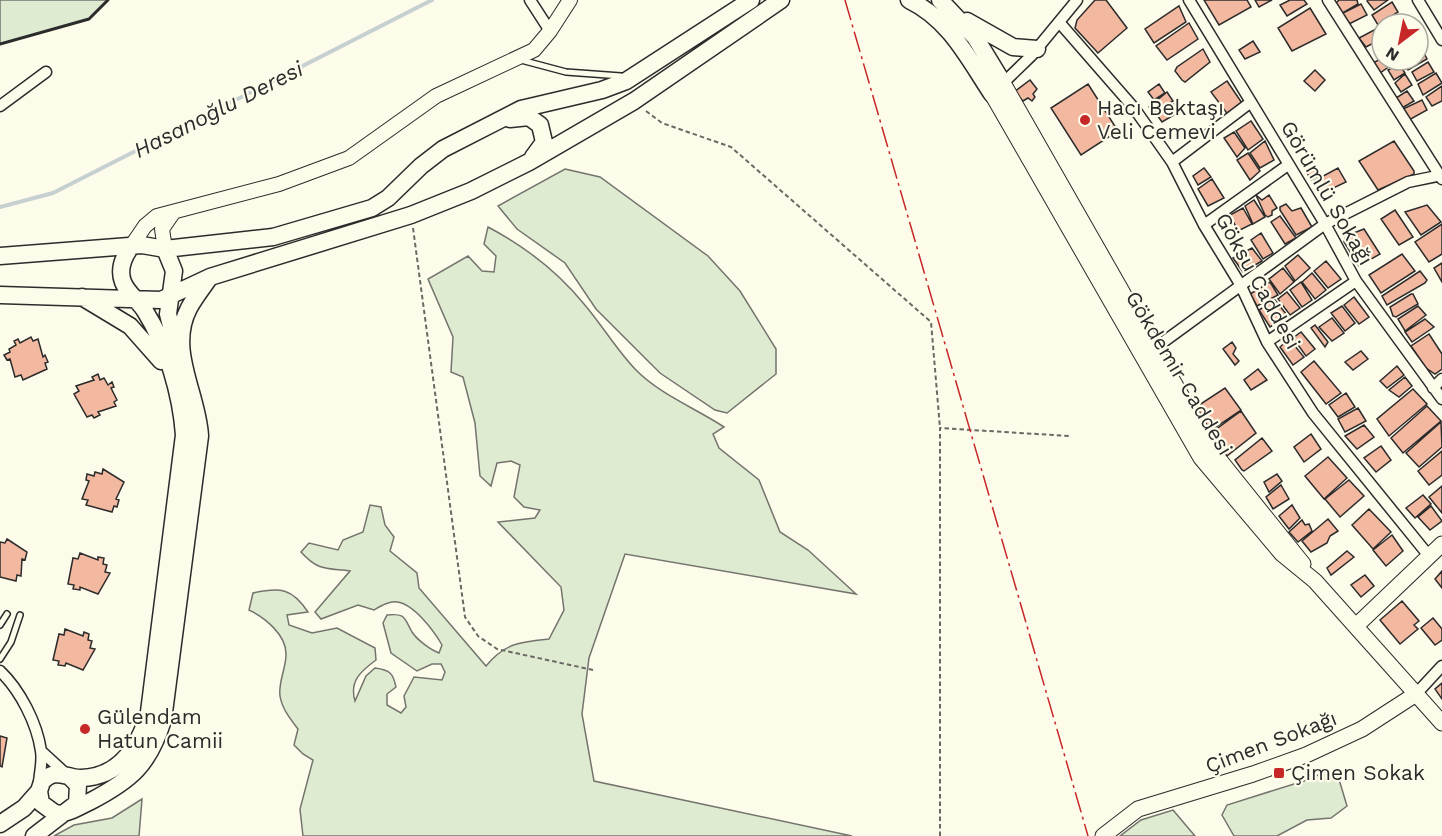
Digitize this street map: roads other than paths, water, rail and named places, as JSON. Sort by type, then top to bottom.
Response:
[{"type":"main road","points":[[0,256],[150,245],[165,249],[273,237],[372,208],[388,198],[421,165],[443,149],[535,104],[602,90],[626,81],[752,0]]},
{"type":"main road","points":[[0,295],[136,297],[151,302],[210,278],[411,215],[471,191],[529,162],[634,101],[781,0]]},
{"type":"main road","points":[[909,0],[936,17],[951,31],[997,89]]},
{"type":"main road","points":[[940,0],[957,15],[975,37],[997,89]]},
{"type":"main road","points":[[957,15],[1013,47],[1037,49]]},
{"type":"main road","name":"Gökdemir Caddesi","points":[[997,89],[1149,352],[1201,458],[1282,554],[1315,581],[1358,625],[1442,723]]},
{"type":"main road","points":[[474,133],[521,116],[535,120],[545,138],[529,162]]},
{"type":"main road","points":[[34,836],[68,812],[126,782],[136,773],[148,756],[163,720],[200,436],[200,418],[177,370],[136,297],[123,283],[120,274],[121,264],[130,248]]},
{"type":"main road","points":[[0,824],[24,808],[52,774],[83,778],[107,773],[119,766],[138,741],[149,712],[183,452],[182,415],[168,314],[174,271],[165,249]]},
{"type":"main road","points":[[177,370],[187,314],[210,278]]},
{"type":"main road","points":[[79,296],[130,326],[177,370]]},
{"type":"main road","points":[[1358,625],[1442,544]]},
{"type":"main road","name":"Çimen Sokağı","points":[[1102,836],[1138,809],[1253,774],[1306,755],[1362,729],[1416,694]]},
{"type":"main road","points":[[39,789],[41,803],[50,812],[68,812],[77,803],[80,791],[69,776]]},
{"type":"street","points":[[530,0],[550,31]]},
{"type":"street","points":[[130,248],[153,219],[279,184],[349,158],[436,96],[534,50],[550,31],[570,0]]},
{"type":"street","points":[[997,89],[1037,49],[1077,0]]},
{"type":"street","name":"Görümlü Sokağı","points":[[1189,0],[1325,224],[1356,281],[1442,399]]},
{"type":"street","points":[[1149,352],[1325,224],[1408,182],[1441,177],[1328,0]]},
{"type":"street","points":[[1418,0],[1442,40]]},
{"type":"street","name":"Göksu Caddesi","points":[[1059,22],[1134,108],[1172,162],[1204,225],[1240,284],[1267,342],[1313,413],[1428,556]]},
{"type":"street","points":[[0,106],[46,72]]},
{"type":"street","points":[[1172,162],[1251,102]]},
{"type":"street","points":[[1204,225],[1288,165]]},
{"type":"street","points":[[165,249],[162,242],[162,229],[173,213]]},
{"type":"street","points":[[1267,342],[1356,281]]},
{"type":"street","points":[[1433,388],[1442,379]]},
{"type":"street","name":"Çimen Sokağı","points":[[1416,694],[1442,666]]},
{"type":"street","points":[[0,671],[17,691],[35,730],[41,751],[39,789]]},
{"type":"street","points":[[41,751],[55,766],[69,776]]},
{"type":"lane","points":[[518,59],[566,72],[626,76],[696,36]]},
{"type":"lane","points":[[0,626],[7,614]]},
{"type":"lane","points":[[0,659],[11,642],[20,615]]},
{"type":"waterway","name":"Hasanoğlu Deresi","points":[[0,207],[53,193],[432,0]]},
{"type":"place","name":"Hacı Bektaşı Veli Cemevi","points":[[1085,120]]},
{"type":"place","name":"Gülendam Hatun Camii","points":[[85,729]]},
{"type":"place","name":"Çimen Sokak","points":[[1279,773]]}]
